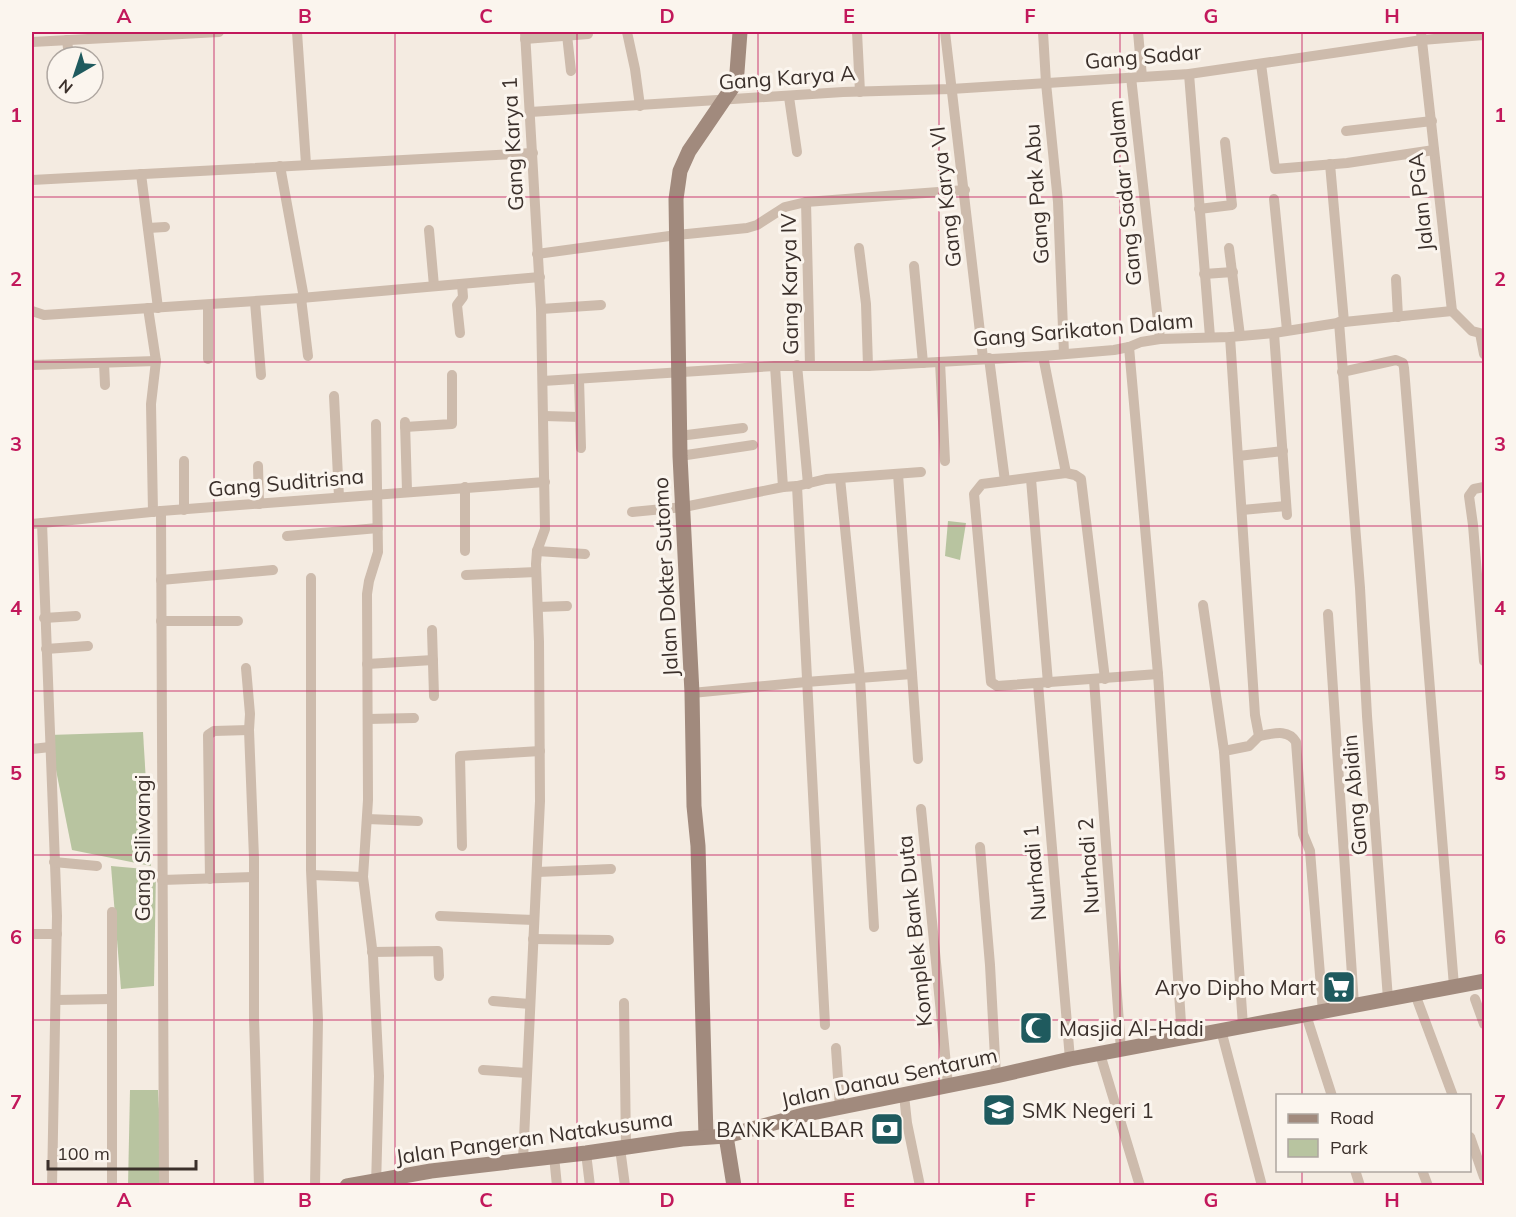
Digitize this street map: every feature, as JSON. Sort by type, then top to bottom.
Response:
[{"type":"street","points":[[32,42],[67,40],[96,35],[219,32]]},
{"type":"street","points":[[297,32],[306,164]]},
{"type":"street","points":[[627,32],[640,106]]},
{"type":"street","name":"Jalan Dokter Sutomo","points":[[706,1136],[692,693],[679,436],[676,199],[680,171],[689,151],[736,80],[740,32]]},
{"type":"street","points":[[857,32],[860,92]]},
{"type":"street","name":"Gang Karya VI","points":[[945,32],[986,358],[1005,481]]},
{"type":"street","name":"Gang Pak Abu","points":[[1043,32],[1058,202],[1065,354]]},
{"type":"street","name":"Gang Sadar Dalam","points":[[1138,32],[1137,77],[1160,339]]},
{"type":"street","points":[[525,35],[588,34]]},
{"type":"street","name":"Gang Karya 1","points":[[523,1160],[540,801],[536,572],[537,551],[545,532],[540,277],[525,35]]},
{"type":"street","points":[[567,35],[571,71]]},
{"type":"street","name":"Gang Sadar","points":[[1046,83],[1189,74],[1422,36],[1485,36]]},
{"type":"street","name":"Jalan PGA","points":[[1422,36],[1452,311]]},
{"type":"street","points":[[67,40],[68,45]]},
{"type":"street","points":[[1261,64],[1275,169],[1434,150]]},
{"type":"street","points":[[1189,74],[1210,337]]},
{"type":"street","name":"Gang Karya A","points":[[530,112],[1046,83]]},
{"type":"street","points":[[789,96],[797,152]]},
{"type":"street","points":[[1346,131],[1432,121]]},
{"type":"street","points":[[1199,209],[1232,205],[1225,142]]},
{"type":"street","points":[[32,180],[533,153]]},
{"type":"street","name":"Gang Abidin","points":[[1330,164],[1341,322],[1342,372],[1360,588],[1388,999]]},
{"type":"street","points":[[280,166],[303,298],[308,356]]},
{"type":"street","name":"Gang Siliwangi","points":[[141,174],[148,228],[156,361],[151,404],[161,580],[164,1185]]},
{"type":"street","points":[[537,254],[747,228],[757,225],[784,207],[806,202],[964,189]]},
{"type":"street","points":[[1274,199],[1287,330]]},
{"type":"street","name":"Gang Karya IV","points":[[806,202],[810,365]]},
{"type":"street","points":[[148,228],[165,227]]},
{"type":"street","points":[[429,230],[434,286]]},
{"type":"street","points":[[859,248],[866,304],[868,366]]},
{"type":"street","points":[[1229,248],[1233,272],[1238,456],[1255,715],[1259,736]]},
{"type":"street","points":[[914,266],[923,363]]},
{"type":"street","points":[[1204,274],[1233,272]]},
{"type":"street","points":[[32,311],[44,315],[255,302],[540,277]]},
{"type":"street","points":[[1396,279],[1398,317]]},
{"type":"street","points":[[460,333],[457,305],[463,297],[462,284]]},
{"type":"street","points":[[255,302],[261,375]]},
{"type":"street","points":[[208,305],[208,359]]},
{"type":"street","points":[[541,309],[601,305]]},
{"type":"street","points":[[1452,311],[1472,331],[1482,333],[1485,354]]},
{"type":"street","name":"Gang Sarikaton Dalam","points":[[543,381],[775,366],[868,366],[1043,356],[1129,347],[1141,342],[1160,339],[1274,333],[1341,322],[1452,311]]},
{"type":"street","points":[[1242,510],[1287,510],[1274,333]]},
{"type":"street","points":[[1129,347],[1158,674],[1182,1038]]},
{"type":"street","points":[[1043,356],[1066,473],[982,484],[974,494],[991,681],[996,686],[1158,674]]},
{"type":"street","points":[[1342,372],[1396,360],[1403,363],[1467,990],[1485,1024]]},
{"type":"street","points":[[32,366],[156,361]]},
{"type":"street","points":[[940,362],[945,461]]},
{"type":"street","points":[[104,363],[105,385]]},
{"type":"street","points":[[775,366],[783,487]]},
{"type":"street","points":[[797,366],[806,682],[825,1025]]},
{"type":"street","points":[[407,491],[405,424],[452,424],[452,375]]},
{"type":"street","points":[[579,379],[581,448]]},
{"type":"street","points":[[334,396],[339,497]]},
{"type":"street","points":[[544,416],[579,417]]},
{"type":"street","points":[[376,424],[378,528],[377,560],[368,585],[367,819],[363,877],[372,952],[379,1076],[376,1183]]},
{"type":"street","points":[[679,436],[744,428]]},
{"type":"street","points":[[680,456],[753,445]]},
{"type":"street","points":[[1238,456],[1283,451]]},
{"type":"street","points":[[184,461],[184,510]]},
{"type":"street","points":[[258,466],[259,504]]},
{"type":"street","points":[[632,512],[684,507],[840,478],[921,472]]},
{"type":"street","name":"Nurhadi 2","points":[[1066,473],[1078,476],[1083,483],[1100,679],[1121,1050]]},
{"type":"street","points":[[898,474],[918,759]]},
{"type":"street","points":[[840,478],[860,678],[874,927]]},
{"type":"street","name":"Nurhadi 1","points":[[1031,479],[1070,1059]]},
{"type":"street","name":"Gang Suditrisna","points":[[37,524],[157,511],[545,482]]},
{"type":"street","points":[[465,487],[465,551]]},
{"type":"street","points":[[1485,487],[1474,489],[1469,496],[1485,661]]},
{"type":"street","points":[[37,524],[46,649],[57,934],[52,1185]]},
{"type":"street","points":[[287,536],[378,528]]},
{"type":"street","points":[[537,551],[585,554]]},
{"type":"street","points":[[161,580],[273,570]]},
{"type":"street","points":[[466,575],[536,572]]},
{"type":"street","points":[[310,578],[312,875],[318,1020],[315,1185]]},
{"type":"street","points":[[1203,605],[1224,751],[1243,1026]]},
{"type":"street","points":[[538,607],[567,606]]},
{"type":"street","points":[[1328,614],[1354,1005]]},
{"type":"street","points":[[44,618],[76,616]]},
{"type":"street","points":[[161,621],[238,621]]},
{"type":"street","points":[[432,630],[434,696]]},
{"type":"street","points":[[46,649],[88,646]]},
{"type":"street","points":[[367,664],[433,660]]},
{"type":"street","points":[[246,668],[250,714],[254,1018],[259,1185]]},
{"type":"street","points":[[692,693],[912,675]]},
{"type":"street","points":[[368,719],[414,718]]},
{"type":"street","points":[[210,879],[208,735],[214,731],[249,730]]},
{"type":"street","points":[[1224,751],[1249,746],[1259,736],[1285,733],[1291,735],[1296,742],[1303,837],[1309,844],[1310,851],[1323,1012]]},
{"type":"street","points":[[32,749],[50,747]]},
{"type":"street","points":[[462,846],[460,756],[540,752]]},
{"type":"street","name":"Komplek Bank Duta","points":[[921,809],[948,1085]]},
{"type":"street","points":[[367,819],[418,821]]},
{"type":"street","points":[[980,847],[996,1076]]},
{"type":"street","points":[[54,862],[97,866]]},
{"type":"street","points":[[537,872],[611,869]]},
{"type":"street","points":[[312,875],[363,877]]},
{"type":"street","points":[[162,880],[253,877]]},
{"type":"street","points":[[112,912],[112,1185]]},
{"type":"street","points":[[440,916],[534,920]]},
{"type":"street","points":[[32,934],[57,934]]},
{"type":"street","points":[[533,939],[609,940]]},
{"type":"street","points":[[372,952],[438,951],[439,976]]},
{"type":"street","name":"Jalan Danau Sentarum","points":[[726,1136],[807,1114],[1070,1059],[1415,994],[1467,990],[1485,981]]},
{"type":"street","points":[[1415,994],[1454,1094]]},
{"type":"street","points":[[56,1000],[111,999]]},
{"type":"street","points":[[493,1001],[530,1004]]},
{"type":"street","points":[[624,1003],[625,1185]]},
{"type":"street","points":[[1306,1015],[1332,1094]]},
{"type":"street","points":[[1221,1030],[1262,1185]]},
{"type":"street","points":[[836,1048],[840,1108]]},
{"type":"street","points":[[1100,1054],[1140,1185]]},
{"type":"street","points":[[483,1070],[527,1073]]},
{"type":"street","points":[[904,1095],[907,1123],[920,1185]]},
{"type":"street","name":"Jalan Pangeran Natakusuma","points":[[347,1185],[376,1183],[523,1160],[706,1136],[726,1136]]},
{"type":"street","points":[[726,1136],[734,1185]]},
{"type":"street","points":[[1471,1140],[1485,1177]]},
{"type":"street","points":[[586,1153],[590,1185]]},
{"type":"street","points":[[554,1156],[557,1185]]},
{"type":"green space","points":[[948,521],[966,523],[960,560],[945,556]]},
{"type":"green space","points":[[143,732],[151,866],[72,850],[49,735]]},
{"type":"green space","points":[[111,866],[156,870],[154,986],[121,989]]},
{"type":"green space","points":[[130,1090],[158,1090],[163,1185],[128,1186]]},
{"type":"place","name":"Aryo Dipho Mart","points":[[1339,987]]},
{"type":"place","name":"Masjid Al-Hadi","points":[[1036,1028]]},
{"type":"place","name":"SMK Negeri 1","points":[[999,1110]]},
{"type":"place","name":"BANK KALBAR","points":[[887,1129]]}]
